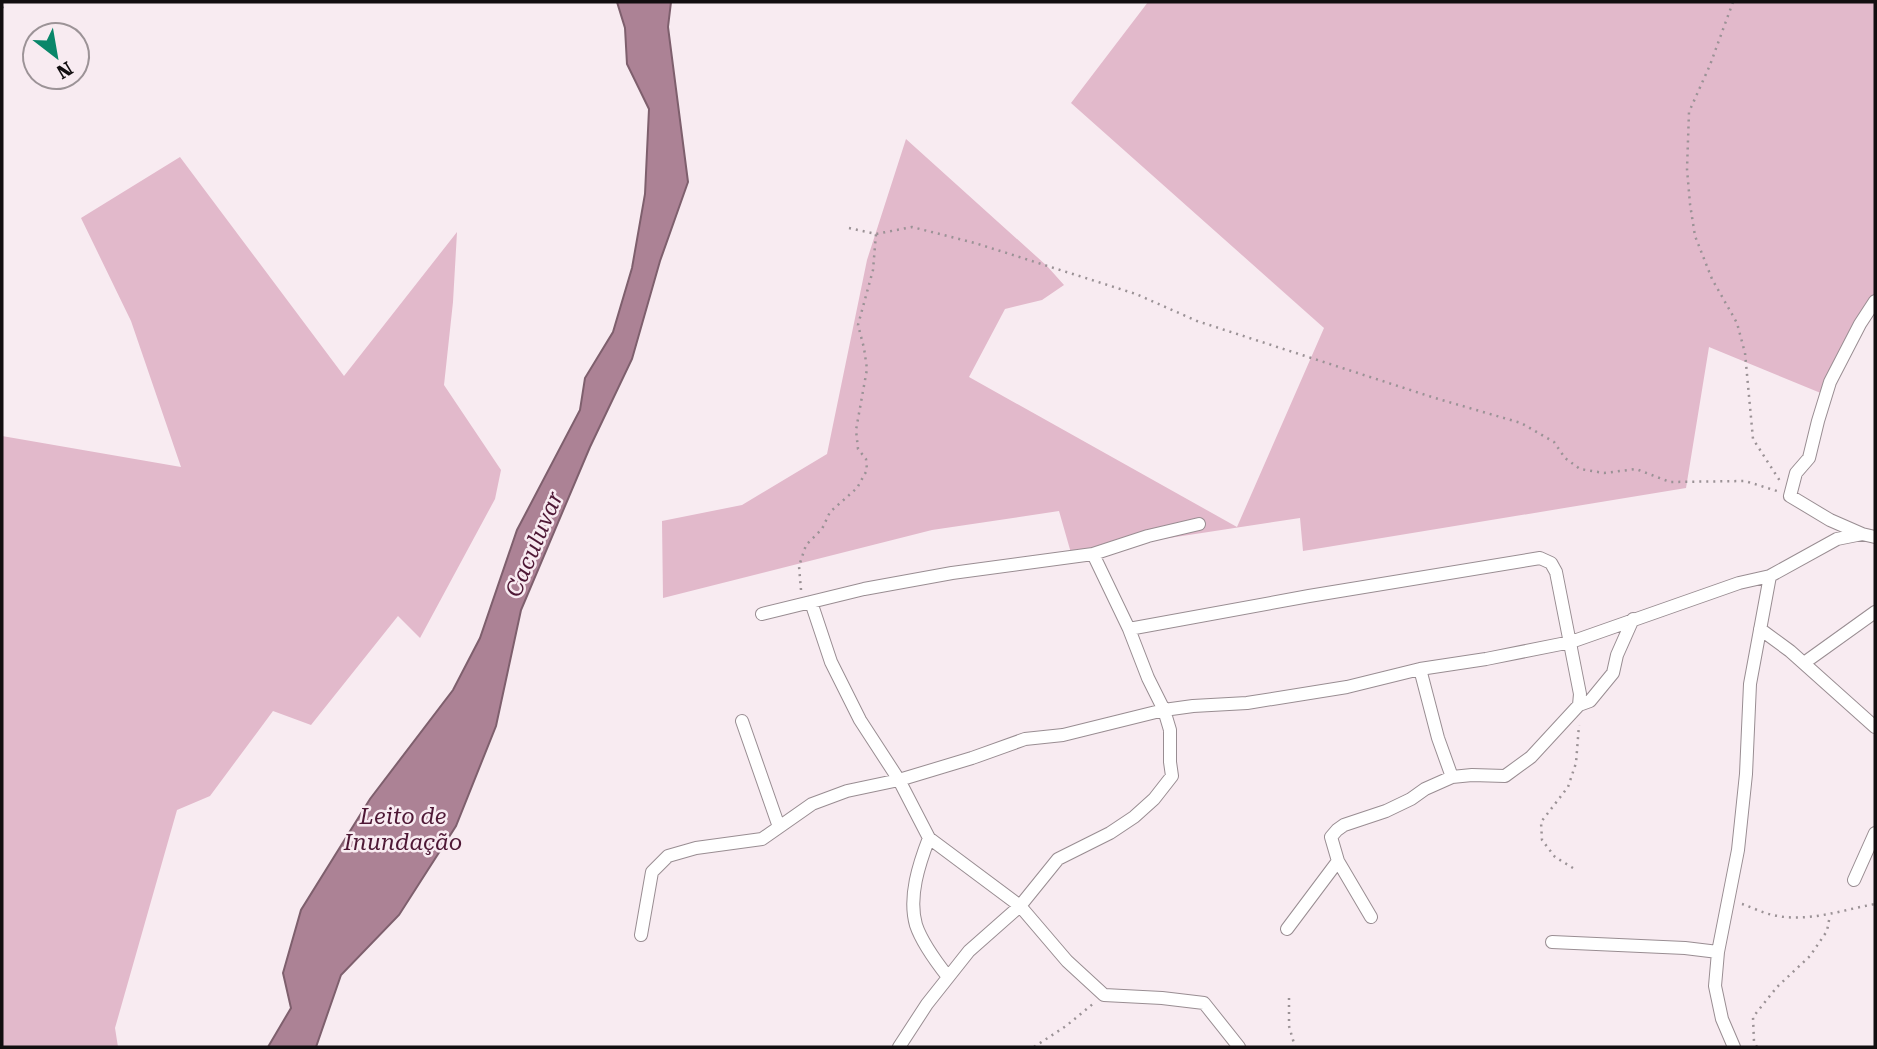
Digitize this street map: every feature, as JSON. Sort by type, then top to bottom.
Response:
[{"type":"street","points":[[1875,301],[1830,382],[1809,458],[1796,473],[1790,495],[1830,520],[1875,537]]},
{"type":"street","points":[[762,614],[864,589],[952,573],[1093,554],[1199,524]]},
{"type":"street","points":[[641,935],[652,872],[668,856],[696,848],[762,839],[812,804],[847,792],[899,780],[1025,739],[1063,735],[1164,710],[1247,703],[1346,687],[1420,669],[1571,642],[1739,583],[1770,576],[1837,539],[1862,534]]},
{"type":"street","points":[[899,1047],[927,1004],[969,951],[1020,906],[1058,859],[1135,817],[1172,776],[1170,730],[1164,710],[1093,554]]},
{"type":"street","points":[[1129,629],[1540,558],[1551,563],[1556,572],[1580,694],[1579,705]]},
{"type":"street","points":[[1734,1047],[1722,1019],[1715,986],[1718,952],[1738,850],[1746,774],[1750,684],[1770,576]]},
{"type":"street","points":[[808,603],[831,662],[860,720],[899,780],[929,838],[1020,906],[1067,961],[1104,995],[1204,1003],[1239,1047]]},
{"type":"street","points":[[1804,663],[1875,612]]},
{"type":"street","points":[[1371,916],[1338,860],[1331,837],[1337,830],[1386,811],[1451,777],[1505,776],[1531,757],[1579,705],[1590,701],[1613,673],[1617,655],[1633,619]]},
{"type":"street","points":[[1760,629],[1804,663],[1875,727]]},
{"type":"street","points":[[1420,669],[1451,777]]},
{"type":"street","points":[[743,721],[779,827]]},
{"type":"street","points":[[1854,880],[1875,833]]},
{"type":"street","points":[[929,838],[918,868],[914,898],[916,925],[933,958],[948,977]]},
{"type":"street","points":[[1287,929],[1338,860]]},
{"type":"street","points":[[1552,942],[1718,952]]},
{"type":"path","points":[[2,8],[6,2]]},
{"type":"path","points":[[1733,2],[1689,112],[1687,169],[1690,204],[1695,236],[1712,279],[1737,323],[1745,353],[1753,439],[1790,495]]},
{"type":"path","points":[[849,228],[876,234],[912,228],[975,243],[1136,294],[1197,321],[1434,398],[1521,423],[1555,442],[1565,458],[1580,468],[1605,473],[1636,469],[1670,482],[1745,481],[1790,495]]},
{"type":"path","points":[[808,603],[800,586],[799,566],[806,545],[822,529],[830,512],[858,488],[867,470],[866,459],[858,449],[856,430],[867,369],[858,325],[873,270],[876,234]]},
{"type":"path","points":[[1573,868],[1555,857],[1542,840],[1541,822],[1568,787],[1576,763],[1579,705]]},
{"type":"path","points":[[1728,899],[1773,915],[1794,917],[1830,915],[1875,905]]},
{"type":"path","points":[[1756,1047],[1753,1017],[1777,987],[1810,956],[1827,931],[1830,915]]},
{"type":"path","points":[[1034,1047],[1066,1026],[1104,995]]},
{"type":"path","points":[[1289,998],[1289,1026],[1295,1047]]},
{"type":"shaded area","points":[[1148,2],[1875,2],[1875,310],[1828,396],[1709,347],[1686,488],[1303,551],[1300,518],[1071,553],[1059,511],[932,530],[663,598],[662,521],[742,505],[827,454],[867,260],[906,139],[1047,266],[1064,285],[1042,300],[1005,309],[969,377],[1237,527],[1324,328],[1071,103]]},
{"type":"shaded area","points":[[180,157],[344,376],[457,232],[444,385],[501,470],[495,499],[420,638],[398,616],[311,725],[273,711],[210,796],[177,810],[115,1028],[118,1047],[2,1047],[2,436],[181,467],[131,321],[81,218]]},
{"type":"water","name":"Leito de Inundação","points":[[617,2],[671,2],[668,27],[688,182],[660,261],[632,359],[590,447],[521,610],[496,726],[456,826],[399,915],[341,975],[316,1047],[268,1047],[291,1008],[283,973],[301,910],[370,799],[453,690],[480,638],[517,530],[580,410],[585,378],[613,332],[632,268],[645,194],[649,109],[627,64],[625,28]]},
{"type":"water label","name":"Caculuvar","points":[[534,544]]}]
